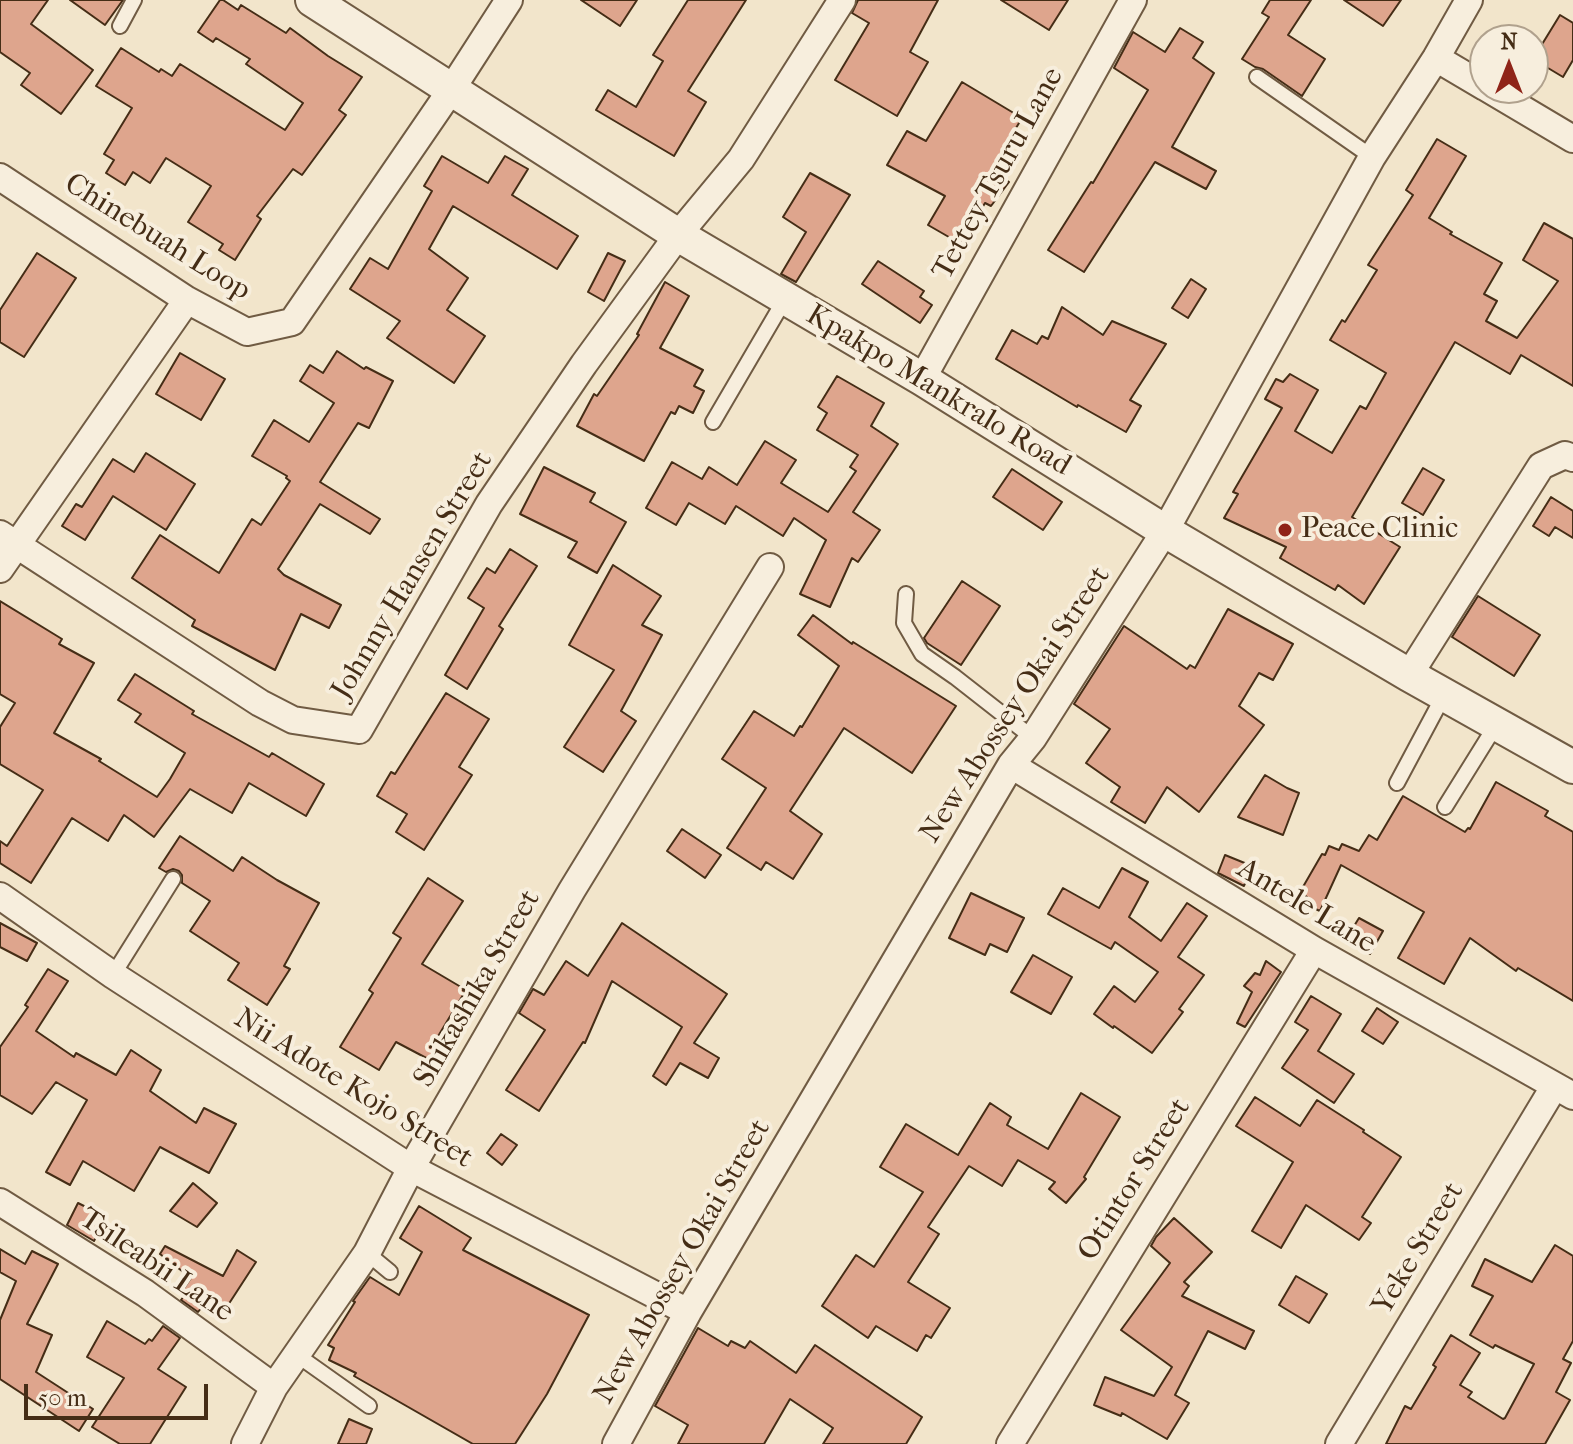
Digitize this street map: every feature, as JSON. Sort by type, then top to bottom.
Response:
[{"type":"street","name":"Kpakpo Mankralo Road","points":[[312,0],[678,235],[922,379],[1165,531],[1409,675],[1573,767]]},
{"type":"street","name":"Chinebuah Loop","points":[[0,177],[187,300],[247,332],[292,322],[509,0]]},
{"type":"street","points":[[678,235],[741,159],[842,0]]},
{"type":"street","name":"Tettey Tsuru Lane","points":[[922,379],[1133,0]]},
{"type":"street","name":"New Abossey Okai Street","points":[[616,1444],[688,1312],[1011,765],[1033,738],[1165,531],[1372,157],[1436,58],[1469,0]]},
{"type":"street","points":[[1436,58],[1469,77]]},
{"type":"street","points":[[1514,104],[1573,139]]},
{"type":"street","name":"Johnny Hansen Street","points":[[8,539],[260,703],[293,720],[359,730],[489,504],[584,364],[678,235]]},
{"type":"street","points":[[0,569],[8,539],[187,300]]},
{"type":"street","points":[[1409,675],[1541,466],[1565,455],[1573,458]]},
{"type":"street","name":"Shikashika Street","points":[[245,1444],[274,1387],[367,1253],[411,1168],[572,890],[770,567]]},
{"type":"street","name":"Antele Lane","points":[[1011,765],[1314,950],[1564,1092]]},
{"type":"street","name":"Nii Adote Kojo Street","points":[[0,896],[113,975],[411,1168],[688,1312]]},
{"type":"street","name":"Otintor Street","points":[[1010,1444],[1314,950]]},
{"type":"street","name":"Yeke Street","points":[[1339,1444],[1564,1092]]},
{"type":"street","name":"Tsileabii Lane","points":[[0,1202],[145,1293],[274,1387]]},
{"type":"lane","points":[[120,26],[134,0]]},
{"type":"lane","points":[[1257,77],[1372,157]]},
{"type":"lane","points":[[713,422],[785,299]]},
{"type":"lane","points":[[906,594],[904,623],[922,654],[1033,738]]},
{"type":"lane","points":[[1397,783],[1444,695]]},
{"type":"lane","points":[[1445,807],[1496,725]]},
{"type":"lane","points":[[113,975],[173,879]]},
{"type":"lane","points":[[367,1253],[390,1272]]},
{"type":"lane","points":[[297,1355],[369,1406]]},
{"type":"building","points":[[0,0],[48,0],[31,24],[93,70],[61,114],[21,85],[30,73],[0,52]]},
{"type":"building","points":[[70,0],[123,0],[105,25]]},
{"type":"building","points":[[220,0],[238,10],[241,5],[286,33],[290,28],[362,77],[339,110],[346,115],[302,175],[293,169],[257,216],[261,219],[235,260],[219,250],[223,244],[188,222],[211,186],[166,158],[150,183],[133,172],[125,185],[106,173],[114,160],[104,154],[132,108],[96,86],[121,48],[159,72],[161,69],[172,76],[180,64],[285,130],[303,103],[246,64],[250,59],[216,38],[213,42],[198,32]]},
{"type":"building","points":[[581,0],[637,0],[620,26]]},
{"type":"building","points":[[688,0],[746,0],[688,91],[706,102],[674,156],[596,110],[608,90],[636,107],[663,61],[653,55]]},
{"type":"building","points":[[858,0],[938,0],[910,52],[928,62],[897,116],[835,80],[869,23],[852,13]]},
{"type":"building","points":[[1001,0],[1068,0],[1049,30]]},
{"type":"building","points":[[1270,0],[1311,0],[1288,35],[1325,59],[1302,96],[1263,69],[1242,59],[1269,17],[1262,13]]},
{"type":"building","points":[[1344,0],[1401,0],[1383,26]]},
{"type":"building","points":[[1560,15],[1573,23],[1573,60],[1563,77],[1549,69],[1549,33]]},
{"type":"building","points":[[1180,28],[1203,42],[1193,58],[1214,73],[1172,147],[1216,171],[1206,189],[1155,162],[1084,272],[1048,250],[1093,183],[1148,90],[1114,68],[1133,32],[1165,52]]},
{"type":"building","points":[[962,82],[1022,118],[991,170],[1009,182],[991,206],[985,203],[961,244],[928,225],[945,196],[887,165],[907,131],[926,141]]},
{"type":"building","points":[[1437,139],[1466,156],[1429,218],[1452,232],[1450,234],[1502,263],[1484,294],[1497,301],[1486,321],[1517,338],[1558,281],[1523,260],[1544,223],[1573,239],[1573,386],[1521,355],[1510,374],[1455,342],[1352,517],[1400,547],[1364,604],[1338,585],[1335,590],[1280,558],[1286,547],[1224,518],[1238,494],[1233,492],[1282,408],[1265,399],[1276,379],[1283,382],[1290,374],[1318,390],[1295,431],[1332,453],[1360,406],[1366,409],[1386,373],[1330,340],[1342,320],[1345,322],[1377,270],[1368,265],[1413,195],[1406,190]]},
{"type":"building","points":[[442,156],[488,183],[505,156],[528,169],[512,195],[578,236],[557,269],[453,206],[429,249],[468,278],[447,310],[485,336],[454,383],[387,338],[400,321],[350,289],[370,258],[388,269],[432,191],[424,186]]},
{"type":"building","points":[[810,173],[850,195],[796,282],[781,274],[806,232],[783,217]]},
{"type":"building","points":[[37,253],[76,278],[24,357],[0,342],[0,310]]},
{"type":"building","points":[[608,253],[625,261],[604,301],[588,292]]},
{"type":"building","points":[[878,261],[924,291],[920,297],[932,305],[920,323],[862,284]]},
{"type":"building","points":[[1191,279],[1206,289],[1188,318],[1172,308]]},
{"type":"building","points":[[665,282],[689,296],[660,348],[703,370],[694,386],[704,391],[693,413],[679,406],[675,414],[671,412],[644,461],[577,426],[594,394],[597,396],[639,335]]},
{"type":"building","points":[[1062,307],[1103,335],[1112,321],[1166,344],[1130,400],[1141,406],[1126,432],[996,359],[1012,330],[1037,344],[1042,336],[1048,339]]},
{"type":"building","points":[[337,351],[364,369],[366,367],[393,381],[369,428],[358,423],[320,482],[380,519],[370,534],[320,504],[278,569],[341,605],[329,628],[301,614],[275,670],[192,626],[195,620],[132,578],[160,535],[219,573],[252,519],[261,525],[290,481],[287,476],[252,456],[274,420],[309,442],[334,403],[300,381],[310,365],[323,373]]},
{"type":"building","points":[[180,353],[225,379],[201,420],[156,394]]},
{"type":"building","points":[[837,376],[884,403],[871,426],[898,444],[853,512],[880,530],[858,562],[852,558],[830,607],[800,594],[826,540],[794,518],[783,536],[736,506],[725,524],[689,503],[676,525],[646,508],[672,462],[702,479],[709,467],[737,485],[765,441],[796,460],[781,483],[828,512],[856,471],[850,467],[858,455],[817,430],[827,413],[818,407]]},
{"type":"building","points":[[146,453],[195,484],[166,530],[113,496],[85,540],[62,526],[76,504],[82,507],[113,459],[134,472]]},
{"type":"building","points":[[544,467],[595,493],[590,502],[626,522],[597,573],[568,557],[577,542],[520,514]]},
{"type":"building","points":[[1423,468],[1444,480],[1423,515],[1402,503]]},
{"type":"building","points":[[1012,469],[1062,502],[1043,530],[993,497]]},
{"type":"building","points":[[1551,497],[1573,511],[1573,538],[1555,527],[1549,536],[1533,526]]},
{"type":"building","points":[[510,549],[537,566],[499,626],[503,629],[467,689],[445,675],[484,608],[468,598],[487,568],[495,573]]},
{"type":"building","points":[[613,565],[661,596],[642,625],[662,635],[621,711],[636,721],[603,772],[564,747],[614,670],[569,645]]},
{"type":"building","points":[[962,581],[1000,606],[961,665],[924,638]]},
{"type":"building","points":[[1478,596],[1540,635],[1514,676],[1452,637]]},
{"type":"building","points":[[0,601],[62,639],[59,644],[94,663],[54,733],[101,759],[99,761],[157,797],[185,753],[135,722],[141,714],[118,700],[135,674],[194,711],[192,714],[269,757],[272,753],[324,784],[306,816],[249,783],[232,813],[190,789],[154,837],[124,815],[108,841],[72,818],[31,883],[0,863],[0,841],[7,846],[43,790],[0,764],[0,727],[15,703],[0,694]]},
{"type":"building","points":[[1228,609],[1293,644],[1273,680],[1259,673],[1239,706],[1264,725],[1199,812],[1167,787],[1145,823],[1111,802],[1120,787],[1086,763],[1110,729],[1074,704],[1124,626],[1187,669],[1190,665],[1195,668]]},
{"type":"building","points":[[813,615],[852,644],[956,706],[912,773],[844,728],[790,811],[822,834],[793,879],[766,862],[761,870],[727,848],[766,788],[722,759],[754,711],[794,736],[802,727],[839,666],[798,635]]},
{"type":"building","points":[[446,693],[489,719],[459,767],[472,775],[424,850],[396,832],[407,814],[377,796],[391,772],[395,774]]},
{"type":"building","points":[[1265,775],[1299,793],[1283,835],[1238,817]]},
{"type":"building","points":[[1496,782],[1548,811],[1545,816],[1573,832],[1573,1001],[1518,968],[1516,971],[1470,938],[1444,984],[1398,958],[1424,912],[1341,865],[1320,911],[1304,904],[1307,897],[1300,892],[1329,846],[1339,850],[1342,844],[1359,851],[1369,835],[1377,840],[1403,796],[1465,832],[1470,829]]},
{"type":"building","points":[[682,829],[721,855],[705,878],[667,851]]},
{"type":"building","points":[[180,836],[233,871],[242,857],[319,903],[284,966],[290,969],[267,1005],[228,980],[239,963],[190,931],[210,901],[182,883],[179,871],[173,869],[166,872],[159,868]]},
{"type":"building","points":[[1225,855],[1252,866],[1244,886],[1218,873]]},
{"type":"building","points":[[1122,868],[1148,882],[1129,917],[1161,941],[1187,903],[1207,916],[1178,957],[1204,975],[1179,1009],[1183,1012],[1152,1053],[1094,1014],[1114,986],[1135,1002],[1158,972],[1115,942],[1111,949],[1048,914],[1063,888],[1099,908]]},
{"type":"building","points":[[428,878],[463,901],[422,964],[466,990],[437,1038],[443,1042],[432,1061],[396,1042],[379,1070],[340,1047],[373,993],[369,990],[401,938],[393,933]]},
{"type":"building","points":[[971,893],[1024,918],[1007,952],[990,944],[985,955],[949,938]]},
{"type":"building","points":[[1359,918],[1383,931],[1370,954],[1346,939]]},
{"type":"building","points":[[0,923],[37,943],[27,961],[0,947]]},
{"type":"building","points":[[622,923],[727,994],[694,1043],[719,1058],[708,1078],[680,1063],[666,1085],[653,1076],[682,1027],[612,981],[585,1043],[539,1111],[506,1090],[545,1030],[519,1013],[533,989],[544,995],[566,961],[588,976]]},
{"type":"building","points":[[1033,955],[1072,977],[1051,1014],[1011,992]]},
{"type":"building","points":[[1266,961],[1281,972],[1245,1027],[1237,1023],[1252,992],[1244,986],[1255,973],[1260,975]]},
{"type":"building","points":[[48,969],[68,981],[36,1031],[74,1057],[76,1053],[116,1075],[131,1050],[161,1070],[150,1091],[196,1123],[204,1108],[236,1124],[209,1173],[160,1147],[134,1191],[83,1161],[70,1185],[46,1172],[87,1100],[56,1082],[32,1114],[0,1095],[0,1047],[28,1007],[25,1005]]},
{"type":"building","points":[[1311,996],[1341,1014],[1318,1051],[1354,1074],[1334,1103],[1282,1068],[1308,1030],[1295,1022]]},
{"type":"building","points":[[1377,1008],[1398,1022],[1383,1044],[1362,1031]]},
{"type":"building","points":[[1081,1093],[1120,1117],[1084,1177],[1086,1179],[1066,1203],[1049,1189],[1055,1182],[1018,1160],[1002,1186],[969,1166],[928,1227],[939,1234],[908,1282],[950,1308],[931,1338],[926,1335],[917,1351],[876,1326],[868,1338],[822,1306],[856,1255],[874,1267],[923,1192],[880,1167],[906,1124],[958,1155],[990,1103],[1011,1117],[1007,1125],[1048,1149]]},
{"type":"building","points":[[1255,1097],[1300,1126],[1317,1100],[1401,1157],[1362,1217],[1371,1223],[1359,1240],[1306,1205],[1281,1248],[1252,1231],[1293,1162],[1236,1126]]},
{"type":"building","points":[[501,1134],[517,1145],[502,1165],[487,1153]]},
{"type":"building","points":[[193,1183],[217,1203],[197,1227],[170,1211]]},
{"type":"building","points":[[78,1203],[106,1217],[94,1241],[67,1225]]},
{"type":"building","points":[[419,1206],[471,1238],[463,1250],[589,1315],[547,1394],[515,1444],[473,1444],[329,1360],[334,1348],[328,1345],[370,1277],[399,1295],[422,1252],[400,1238]]},
{"type":"building","points":[[1174,1218],[1212,1252],[1184,1282],[1189,1286],[1182,1296],[1254,1331],[1245,1349],[1208,1331],[1175,1395],[1189,1403],[1167,1439],[1122,1413],[1121,1416],[1094,1405],[1105,1377],[1154,1396],[1172,1367],[1121,1330],[1170,1263],[1151,1246]]},
{"type":"building","points":[[1555,1245],[1573,1256],[1573,1341],[1563,1359],[1571,1363],[1556,1392],[1570,1400],[1545,1444],[1386,1444],[1405,1406],[1411,1409],[1451,1335],[1480,1353],[1460,1385],[1472,1392],[1468,1397],[1505,1418],[1534,1364],[1470,1335],[1493,1296],[1472,1286],[1485,1259],[1532,1282]]},
{"type":"building","points":[[165,1246],[223,1276],[237,1250],[256,1262],[219,1319],[202,1307],[198,1312],[181,1300],[184,1296],[180,1294],[191,1278],[160,1254]]},
{"type":"building","points":[[0,1249],[25,1264],[32,1251],[58,1264],[27,1324],[52,1335],[36,1372],[93,1409],[79,1431],[0,1379],[0,1320],[16,1281],[0,1272]]},
{"type":"building","points":[[1296,1276],[1327,1294],[1309,1323],[1279,1305]]},
{"type":"building","points":[[107,1321],[145,1344],[149,1339],[152,1341],[163,1326],[180,1338],[158,1369],[186,1387],[150,1444],[120,1444],[92,1427],[124,1378],[87,1357]]},
{"type":"building","points":[[698,1328],[728,1346],[731,1341],[745,1348],[750,1341],[796,1373],[815,1345],[922,1417],[906,1444],[823,1444],[833,1428],[790,1399],[764,1444],[678,1444],[688,1425],[655,1406]]},
{"type":"building","points":[[349,1419],[372,1429],[366,1444],[338,1444]]},
{"type":"place","name":"Peace Clinic","points":[[1285,530]]}]
